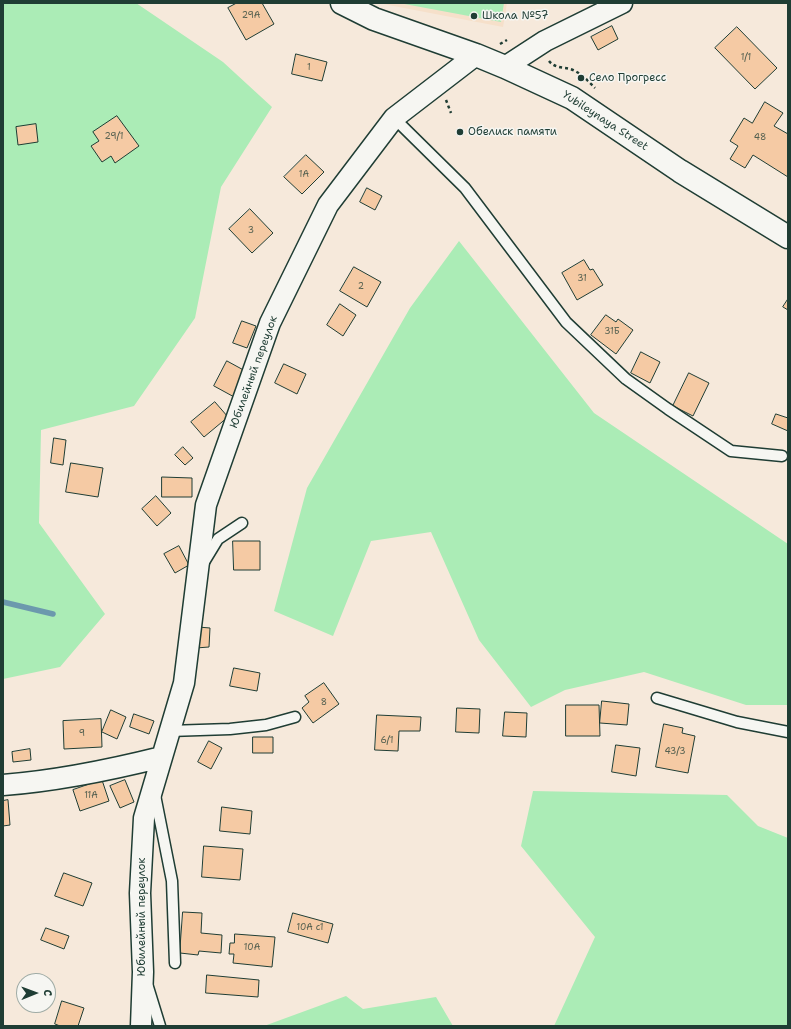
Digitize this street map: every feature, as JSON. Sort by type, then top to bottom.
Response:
[{"type":"street","name":"Yubileynaya Street","points":[[342,3],[374,19],[476,55],[572,98],[680,171],[788,237]]},
{"type":"street","points":[[505,67],[545,41],[622,3]]},
{"type":"street","name":"Юбилейный переулок","points":[[141,1026],[143,972],[140,893],[144,818],[184,683],[206,505],[270,323],[328,205],[394,118],[476,55]]},
{"type":"street","points":[[3,785],[19,784],[110,770],[162,757]]},
{"type":"lane","points":[[394,118],[465,188],[566,322],[626,379],[731,451],[782,456]]},
{"type":"lane","points":[[197,572],[218,539],[242,523]]},
{"type":"lane","points":[[657,698],[737,722],[788,732]]},
{"type":"lane","points":[[169,731],[230,729],[266,725],[295,717]]},
{"type":"lane","name":"Юбилейный переулок","points":[[153,786],[172,881],[175,963]]},
{"type":"lane","points":[[143,972],[160,1026]]},
{"type":"shaded area","name":"Школа №57","points":[[378,3],[507,3],[503,27]]},
{"type":"green space","points":[[3,3],[136,3],[223,62],[272,107],[221,187],[195,318],[134,406],[41,430],[39,523],[105,614],[60,667],[3,679]]},
{"type":"green space","name":"Школа №57","points":[[399,3],[504,3],[501,22]]},
{"type":"green space","points":[[459,241],[594,413],[788,544],[788,705],[746,705],[644,672],[565,690],[531,707],[479,640],[431,532],[371,541],[333,636],[274,611],[307,488],[410,308]]},
{"type":"green space","points":[[533,791],[727,795],[758,826],[788,838],[788,1026],[554,1026],[595,937],[521,846]]},
{"type":"green space","points":[[346,996],[363,1009],[436,997],[453,1026],[264,1026]]},
{"type":"building","points":[[237,3],[262,3],[274,24],[246,40],[228,8]]},
{"type":"building","points":[[612,26],[618,39],[598,50],[591,37]]},
{"type":"building","points":[[737,27],[777,68],[755,89],[715,48]]},
{"type":"building","points":[[296,54],[327,62],[322,81],[292,74]]},
{"type":"building","points":[[765,102],[783,113],[774,126],[788,134],[788,177],[753,155],[745,168],[730,159],[738,146],[730,141],[744,118],[752,123]]},
{"type":"building","points":[[117,116],[139,146],[115,163],[111,156],[102,162],[91,146],[99,141],[93,132]]},
{"type":"building","points":[[36,124],[38,142],[18,145],[16,127]]},
{"type":"building","points":[[306,155],[324,172],[302,194],[284,177]]},
{"type":"building","points":[[367,188],[382,196],[375,210],[360,202]]},
{"type":"building","points":[[250,209],[273,233],[252,253],[229,229]]},
{"type":"building","points":[[584,260],[590,270],[593,269],[603,285],[577,300],[562,273]]},
{"type":"building","points":[[354,267],[381,282],[367,307],[340,291]]},
{"type":"building","points":[[788,299],[788,310],[783,307]]},
{"type":"building","points":[[340,304],[356,315],[343,336],[327,325]]},
{"type":"building","points":[[606,315],[616,322],[618,319],[633,330],[616,354],[591,335]]},
{"type":"building","points":[[242,321],[256,326],[247,348],[233,343]]},
{"type":"building","points":[[641,352],[660,362],[650,383],[631,373]]},
{"type":"building","points":[[227,361],[249,373],[236,398],[214,386]]},
{"type":"building","points":[[284,364],[306,374],[297,394],[275,383]]},
{"type":"building","points":[[689,373],[709,383],[693,416],[673,406]]},
{"type":"building","points":[[215,402],[228,417],[204,437],[191,422]]},
{"type":"building","points":[[776,414],[788,418],[788,431],[772,424]]},
{"type":"building","points":[[54,438],[66,440],[63,465],[51,463]]},
{"type":"building","points":[[183,447],[193,458],[185,465],[175,455]]},
{"type":"building","points":[[71,463],[103,468],[98,497],[66,492]]},
{"type":"building","points":[[162,477],[192,478],[192,497],[162,497]]},
{"type":"building","points":[[156,496],[171,513],[157,526],[142,509]]},
{"type":"building","points":[[233,541],[260,541],[260,570],[234,570]]},
{"type":"building","points":[[179,546],[189,565],[175,573],[164,554]]},
{"type":"building","points":[[198,627],[210,628],[209,647],[196,648]]},
{"type":"building","points":[[234,668],[260,673],[257,691],[230,686]]},
{"type":"building","points":[[324,683],[339,704],[313,723],[302,708],[309,702],[305,696]]},
{"type":"building","points":[[602,701],[629,704],[627,725],[600,723]]},
{"type":"building","points":[[566,705],[599,705],[600,736],[566,736]]},
{"type":"building","points":[[457,708],[480,709],[479,733],[456,732]]},
{"type":"building","points":[[111,710],[126,717],[117,739],[102,732]]},
{"type":"building","points":[[505,712],[527,713],[526,737],[503,736]]},
{"type":"building","points":[[134,714],[154,721],[149,734],[130,727]]},
{"type":"building","points":[[377,715],[421,717],[420,731],[399,731],[398,751],[375,750]]},
{"type":"building","points":[[101,719],[102,747],[64,749],[63,721]]},
{"type":"building","points":[[664,724],[683,728],[682,733],[695,736],[688,773],[656,767]]},
{"type":"building","points":[[253,737],[273,737],[273,753],[253,753]]},
{"type":"building","points":[[209,741],[222,748],[211,769],[198,762]]},
{"type":"building","points":[[616,745],[640,748],[636,776],[612,772]]},
{"type":"building","points":[[30,749],[31,760],[13,762],[12,752]]},
{"type":"building","points":[[102,780],[109,801],[80,811],[73,790]]},
{"type":"building","points":[[125,780],[134,802],[120,808],[110,786]]},
{"type":"building","points":[[8,800],[10,825],[3,826],[3,801]]},
{"type":"building","points":[[222,807],[252,811],[250,834],[220,831]]},
{"type":"building","points":[[204,846],[243,849],[240,880],[202,877]]},
{"type":"building","points":[[64,873],[92,883],[83,906],[55,896]]},
{"type":"building","points":[[183,912],[202,913],[201,933],[222,935],[221,953],[199,951],[198,955],[180,953]]},
{"type":"building","points":[[293,913],[333,924],[328,943],[288,932]]},
{"type":"building","points":[[46,928],[69,936],[64,949],[41,940]]},
{"type":"building","points":[[235,934],[275,937],[272,967],[233,963],[234,954],[229,954],[230,943],[234,943]]},
{"type":"building","points":[[207,975],[259,980],[258,997],[206,993]]},
{"type":"building","points":[[62,1001],[84,1008],[78,1026],[60,1026],[55,1024]]},
{"type":"waterway","points":[[3,602],[53,614]]},
{"type":"place","name":"Школа №57","points":[[474,16]]},
{"type":"place","name":"Село Прогресс","points":[[581,78]]},
{"type":"place","name":"Обелиск памяти","points":[[460,132]]}]
